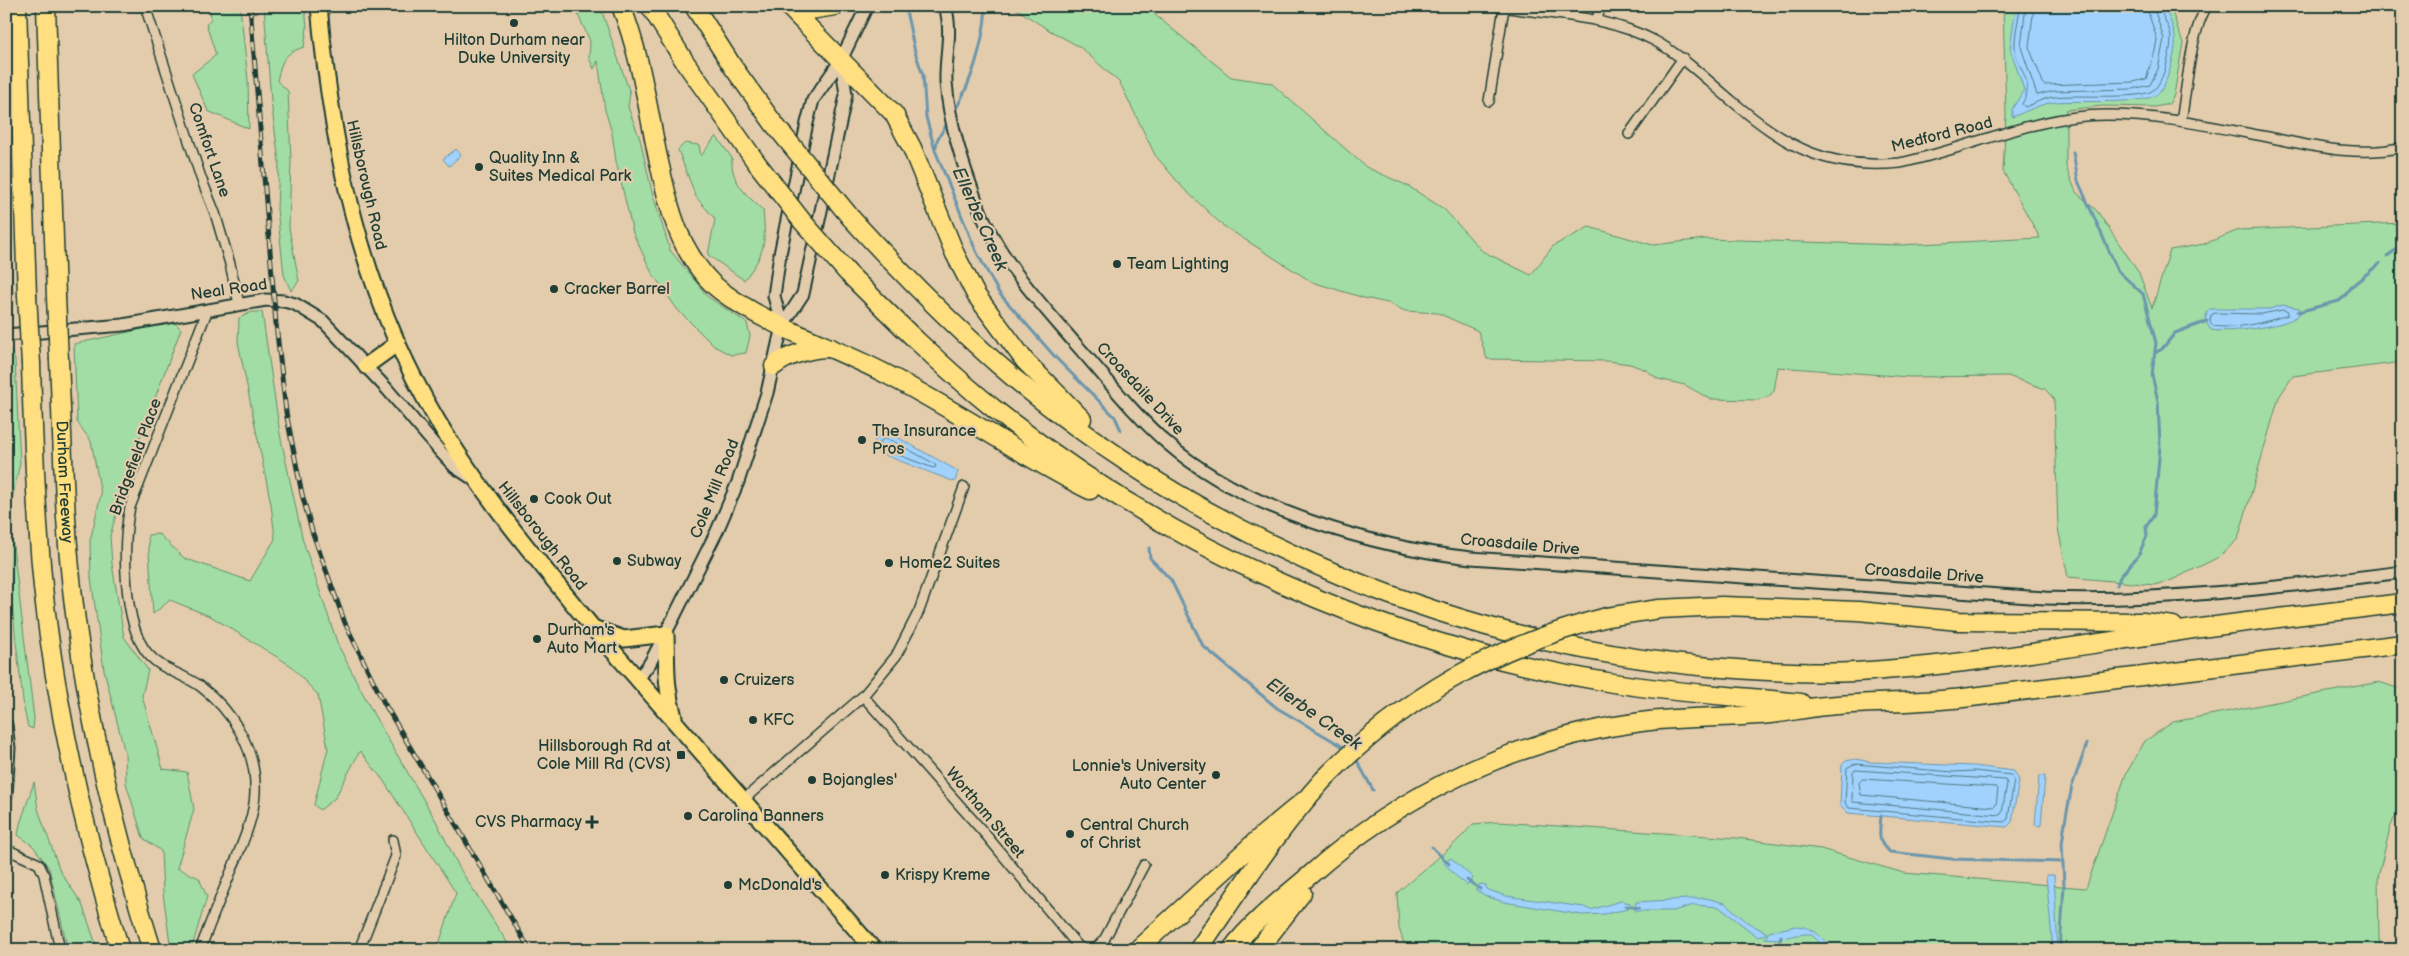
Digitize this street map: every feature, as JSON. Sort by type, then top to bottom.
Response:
[{"type":"highway","name":"Durham Freeway","points":[[17,6],[27,295],[40,552],[52,656],[78,795],[120,950]]},
{"type":"highway","name":"Durham Freeway","points":[[46,6],[65,503],[75,612],[82,664],[111,808],[152,950]]},
{"type":"highway","points":[[621,6],[639,65],[669,204],[683,243],[704,275],[720,291],[782,326],[894,378],[1052,471],[1165,525]]},
{"type":"highway","points":[[650,6],[685,62],[756,162],[846,272],[932,354],[992,407],[1070,465],[1165,525],[1204,547],[1292,589],[1358,616],[1456,647],[1612,683],[1826,706]]},
{"type":"highway","points":[[694,6],[733,67],[774,124],[851,218],[955,326],[1016,380],[1109,450],[1205,510],[1285,552],[1334,574],[1463,620],[1575,648],[1626,657],[1730,669],[1790,672],[1854,672],[1951,663],[2194,629],[2403,603]]},
{"type":"highway","points":[[788,6],[883,101],[903,128],[955,254],[989,314],[1024,361],[1071,407],[1109,450]]},
{"type":"highway","points":[[795,6],[810,10],[835,6]]},
{"type":"highway","points":[[774,366],[785,359],[815,348],[831,348]]},
{"type":"highway","points":[[1137,950],[1264,834],[1305,800],[1375,731],[1432,690],[1480,663],[1523,643],[1566,628],[1607,617],[1659,610],[1753,606],[1858,611],[1959,621],[2143,622],[2194,629]]},
{"type":"highway","points":[[1231,950],[1265,914],[1327,859],[1367,828],[1434,788],[1506,756],[1561,738],[1640,722],[1760,715],[1826,706],[1963,698],[2403,644]]},
{"type":"highway","points":[[1198,950],[1305,800]]},
{"type":"highway","points":[[1258,950],[1291,905],[1307,888],[1327,859]]},
{"type":"highway","points":[[1192,950],[1226,910]]},
{"type":"main road","name":"Hillsborough Road","points":[[319,6],[332,126],[344,183],[362,252],[398,343],[436,419],[479,483],[520,538],[593,628],[874,950]]},
{"type":"main road","points":[[366,366],[398,343]]},
{"type":"main road","points":[[593,628],[624,639],[666,634],[668,666],[666,685],[675,722]]},
{"type":"street","name":"Comfort Lane","points":[[145,6],[223,240],[238,304]]},
{"type":"street","name":"Cole Mill Road","points":[[782,326],[774,296],[802,144],[813,100],[841,60],[867,6]]},
{"type":"street","name":"Croasdaile Drive","points":[[945,6],[949,21],[946,79],[952,123],[976,201],[993,238],[1009,266],[1121,395],[1166,443],[1192,463],[1220,480],[1294,514],[1377,541],[1421,551],[1471,558],[2045,598],[2105,600],[2164,598],[2254,590],[2403,572]]},
{"type":"street","points":[[1597,21],[1600,6]]},
{"type":"street","points":[[2181,121],[2191,59],[2201,19],[2207,6]]},
{"type":"street","points":[[1489,101],[1500,7]]},
{"type":"street","name":"Medford Road","points":[[1500,7],[1597,21],[1636,32],[1683,58],[1732,100],[1794,146],[1831,160],[1862,165],[1900,163],[1923,158],[2071,117],[2113,115],[2181,121],[2342,150],[2373,152],[2403,147]]},
{"type":"street","points":[[1630,134],[1683,58]]},
{"type":"street","name":"Cole Mill Road","points":[[638,679],[650,663],[691,587],[738,482],[774,366],[782,326],[804,294],[846,95],[841,60]]},
{"type":"street","name":"Neal Road","points":[[6,335],[115,326],[238,304],[276,300],[304,308],[323,321],[366,366],[455,467],[479,483]]},
{"type":"street","name":"Bridgefield Place","points":[[200,950],[250,821],[255,792],[253,770],[239,728],[224,708],[199,685],[160,665],[141,644],[132,616],[126,572],[124,537],[130,507],[208,309]]},
{"type":"street","points":[[411,416],[424,421],[436,419]]},
{"type":"street","points":[[743,800],[863,696],[896,656],[910,630],[964,488]]},
{"type":"street","name":"Wortham Street","points":[[863,696],[986,835],[1078,946],[1085,950]]},
{"type":"street","points":[[6,725],[8,748],[6,796]]},
{"type":"street","points":[[359,950],[396,856],[393,840]]},
{"type":"street","points":[[6,849],[39,864],[44,875],[60,950]]},
{"type":"street","points":[[1090,950],[1096,948],[1104,940],[1144,865]]},
{"type":"green space","points":[[210,6],[240,6],[248,80],[249,129],[208,111],[192,74],[216,55],[206,24],[211,19]]},
{"type":"green space","points":[[264,6],[305,6],[307,28],[304,47],[292,52],[284,59],[277,81],[288,91],[291,160],[289,228],[299,281],[291,291],[284,275],[277,209],[279,162],[271,101]]},
{"type":"green space","points":[[574,6],[600,6],[630,93],[628,107],[640,139],[652,192],[670,250],[708,297],[747,323],[750,336],[746,353],[731,355],[714,346],[677,309],[652,273],[633,233],[616,161],[612,133],[605,110],[598,61],[594,69],[589,58],[590,41]]},
{"type":"green space","points":[[1012,6],[1155,6],[1154,14],[1231,77],[1271,83],[1366,167],[1408,186],[1444,209],[1482,251],[1531,275],[1553,246],[1589,227],[1653,245],[1705,239],[1900,245],[2040,238],[2003,171],[2006,114],[2003,6],[2170,6],[2183,43],[2174,95],[2169,104],[2155,107],[2103,106],[2066,110],[2066,167],[2076,192],[2097,211],[2139,273],[2152,308],[2170,250],[2204,244],[2239,230],[2403,223],[2403,362],[2293,376],[2279,397],[2238,539],[2219,557],[2172,580],[2154,585],[2068,577],[2058,528],[2054,399],[2045,389],[2008,376],[1909,377],[1778,367],[1774,391],[1769,396],[1758,400],[1710,399],[1685,385],[1658,379],[1646,370],[1630,364],[1608,361],[1487,359],[1478,331],[1438,313],[1405,311],[1388,303],[1364,298],[1312,282],[1222,225],[1183,188],[1155,155],[1120,83],[1080,47],[1047,29]]},
{"type":"green space","points":[[716,136],[732,158],[732,166],[737,181],[751,199],[763,210],[764,240],[762,248],[756,263],[744,280],[708,255],[715,219],[696,197],[678,150],[685,143],[699,145],[701,156]]},
{"type":"green space","points":[[6,194],[13,295],[6,294]]},
{"type":"green space","points":[[252,312],[262,312],[280,434],[303,541],[338,645],[374,715],[436,821],[460,869],[512,950],[437,950],[456,893],[383,780],[360,751],[335,798],[320,810],[314,805],[328,748],[318,695],[290,665],[212,617],[170,600],[153,614],[148,535],[159,534],[184,558],[250,581],[275,539],[271,504],[238,342],[239,318]]},
{"type":"green space","points":[[174,322],[181,329],[132,459],[110,536],[112,564],[124,637],[148,670],[142,696],[163,769],[187,772],[194,809],[177,868],[199,878],[207,897],[191,950],[172,950],[163,893],[161,851],[143,838],[126,783],[125,753],[104,670],[91,578],[90,541],[101,494],[91,441],[77,422],[74,344]]},
{"type":"green space","points":[[6,348],[10,349],[15,360],[20,463],[9,513],[34,718],[33,729],[28,727],[24,709],[10,581],[8,516],[12,456],[6,445]]},
{"type":"green space","points":[[2379,682],[2403,690],[2403,799],[2390,828],[2378,878],[2379,939],[2382,950],[1406,950],[1399,928],[1397,893],[1446,851],[1473,824],[1498,822],[1737,838],[1821,849],[1904,873],[2086,888],[2126,774],[2145,741],[2173,722]]},
{"type":"green space","points":[[34,782],[38,809],[60,871],[82,904],[98,950],[68,950],[49,868],[33,846],[18,835]]},
{"type":"water","points":[[2016,6],[2164,6],[2174,30],[2175,50],[2163,87],[2159,93],[2148,98],[2123,101],[2050,103],[2012,117],[2012,109],[2024,90],[2010,48]]},
{"type":"water","points":[[456,149],[461,155],[449,166],[443,159]]},
{"type":"water","points":[[2283,305],[2299,308],[2301,312],[2286,322],[2245,330],[2211,330],[2205,321],[2207,312],[2210,309],[2269,309]]},
{"type":"water","points":[[883,434],[895,436],[958,471],[955,482],[874,451],[872,449],[876,438]]},
{"type":"water","points":[[1856,759],[1870,762],[1974,766],[2014,771],[2019,780],[2012,822],[2007,827],[1848,813],[1840,805],[1842,765],[1846,761]]},
{"type":"water","points":[[2039,776],[2045,776],[2041,826],[2035,825]]},
{"type":"water","points":[[1451,858],[1473,878],[1467,885],[1444,863]]},
{"type":"water","points":[[2046,875],[2054,875],[2058,950],[2053,950]]},
{"type":"water","points":[[1480,884],[1486,885],[1486,889],[1506,896],[1584,907],[1590,910],[1621,901],[1630,903],[1628,909],[1605,914],[1582,915],[1504,902],[1488,897],[1476,890]]},
{"type":"water","points":[[1706,898],[1725,903],[1747,922],[1767,933],[1758,937],[1719,907],[1694,905],[1673,911],[1635,911],[1636,902]]},
{"type":"water","points":[[1795,926],[1808,928],[1813,931],[1834,950],[1827,950],[1811,934],[1771,939],[1765,938],[1769,932]]},
{"type":"waterway","name":"Ellerbe Creek","points":[[905,6],[915,52],[923,75],[926,117],[935,150],[976,251],[999,293],[1056,358],[1115,417],[1121,430]]},
{"type":"waterway","points":[[954,112],[972,75],[983,34],[986,6]]},
{"type":"waterway","points":[[936,147],[937,140],[948,122]]},
{"type":"waterway","points":[[2073,152],[2078,181],[2118,271],[2143,294],[2156,343],[2152,375],[2158,401],[2160,446],[2154,515],[2146,527],[2147,536],[2138,556],[2120,577],[2117,585]]},
{"type":"waterway","points":[[2387,256],[2403,245]]},
{"type":"waterway","points":[[2298,312],[2339,301],[2352,286],[2380,263]]},
{"type":"waterway","points":[[2155,353],[2162,349],[2175,333],[2207,321]]},
{"type":"waterway","name":"Ellerbe Creek","points":[[1149,548],[1150,558],[1171,580],[1203,646],[1277,708],[1347,749]]},
{"type":"waterway","points":[[2060,950],[2064,885],[2062,844],[2072,786],[2087,744]]},
{"type":"waterway","name":"Ellerbe Creek","points":[[1355,757],[1373,790]]},
{"type":"waterway","points":[[1881,816],[1881,840],[1890,852],[1952,859],[2063,862]]},
{"type":"waterway","name":"Ellerbe Creek","points":[[1432,847],[1449,864]]},
{"type":"waterway","name":"Ellerbe Creek","points":[[1467,880],[1480,889]]},
{"type":"waterway","name":"Ellerbe Creek","points":[[1625,906],[1639,908]]},
{"type":"waterway","points":[[1778,950],[1781,936]]},
{"type":"railway","points":[[250,6],[276,324],[286,412],[302,494],[312,531],[345,623],[384,703],[530,950]]},
{"type":"place","name":"Hilton Durham near Duke University","points":[[514,23]]},
{"type":"place","name":"Quality Inn & Suites Medical Park","points":[[479,167]]},
{"type":"place","name":"Team Lighting","points":[[1117,264]]},
{"type":"place","name":"Cracker Barrel","points":[[554,289]]},
{"type":"place","name":"The Insurance Pros","points":[[862,440]]},
{"type":"place","name":"Cook Out","points":[[534,499]]},
{"type":"place","name":"Subway","points":[[617,561]]},
{"type":"place","name":"Home2 Suites","points":[[889,563]]},
{"type":"place","name":"Durham's Auto Mart","points":[[537,639]]},
{"type":"place","name":"Cruizers","points":[[724,680]]},
{"type":"place","name":"KFC","points":[[753,720]]},
{"type":"place","name":"Hillsborough Rd at Cole Mill Rd (CVS)","points":[[681,755]]},
{"type":"place","name":"Lonnie's University Auto Center","points":[[1216,775]]},
{"type":"place","name":"Bojangles'","points":[[812,780]]},
{"type":"place","name":"Carolina Banners","points":[[688,816]]},
{"type":"place","name":"CVS Pharmacy","points":[[592,822]]},
{"type":"place","name":"Central Church of Christ","points":[[1070,834]]},
{"type":"place","name":"Krispy Kreme","points":[[885,875]]},
{"type":"place","name":"McDonald's","points":[[728,885]]}]
